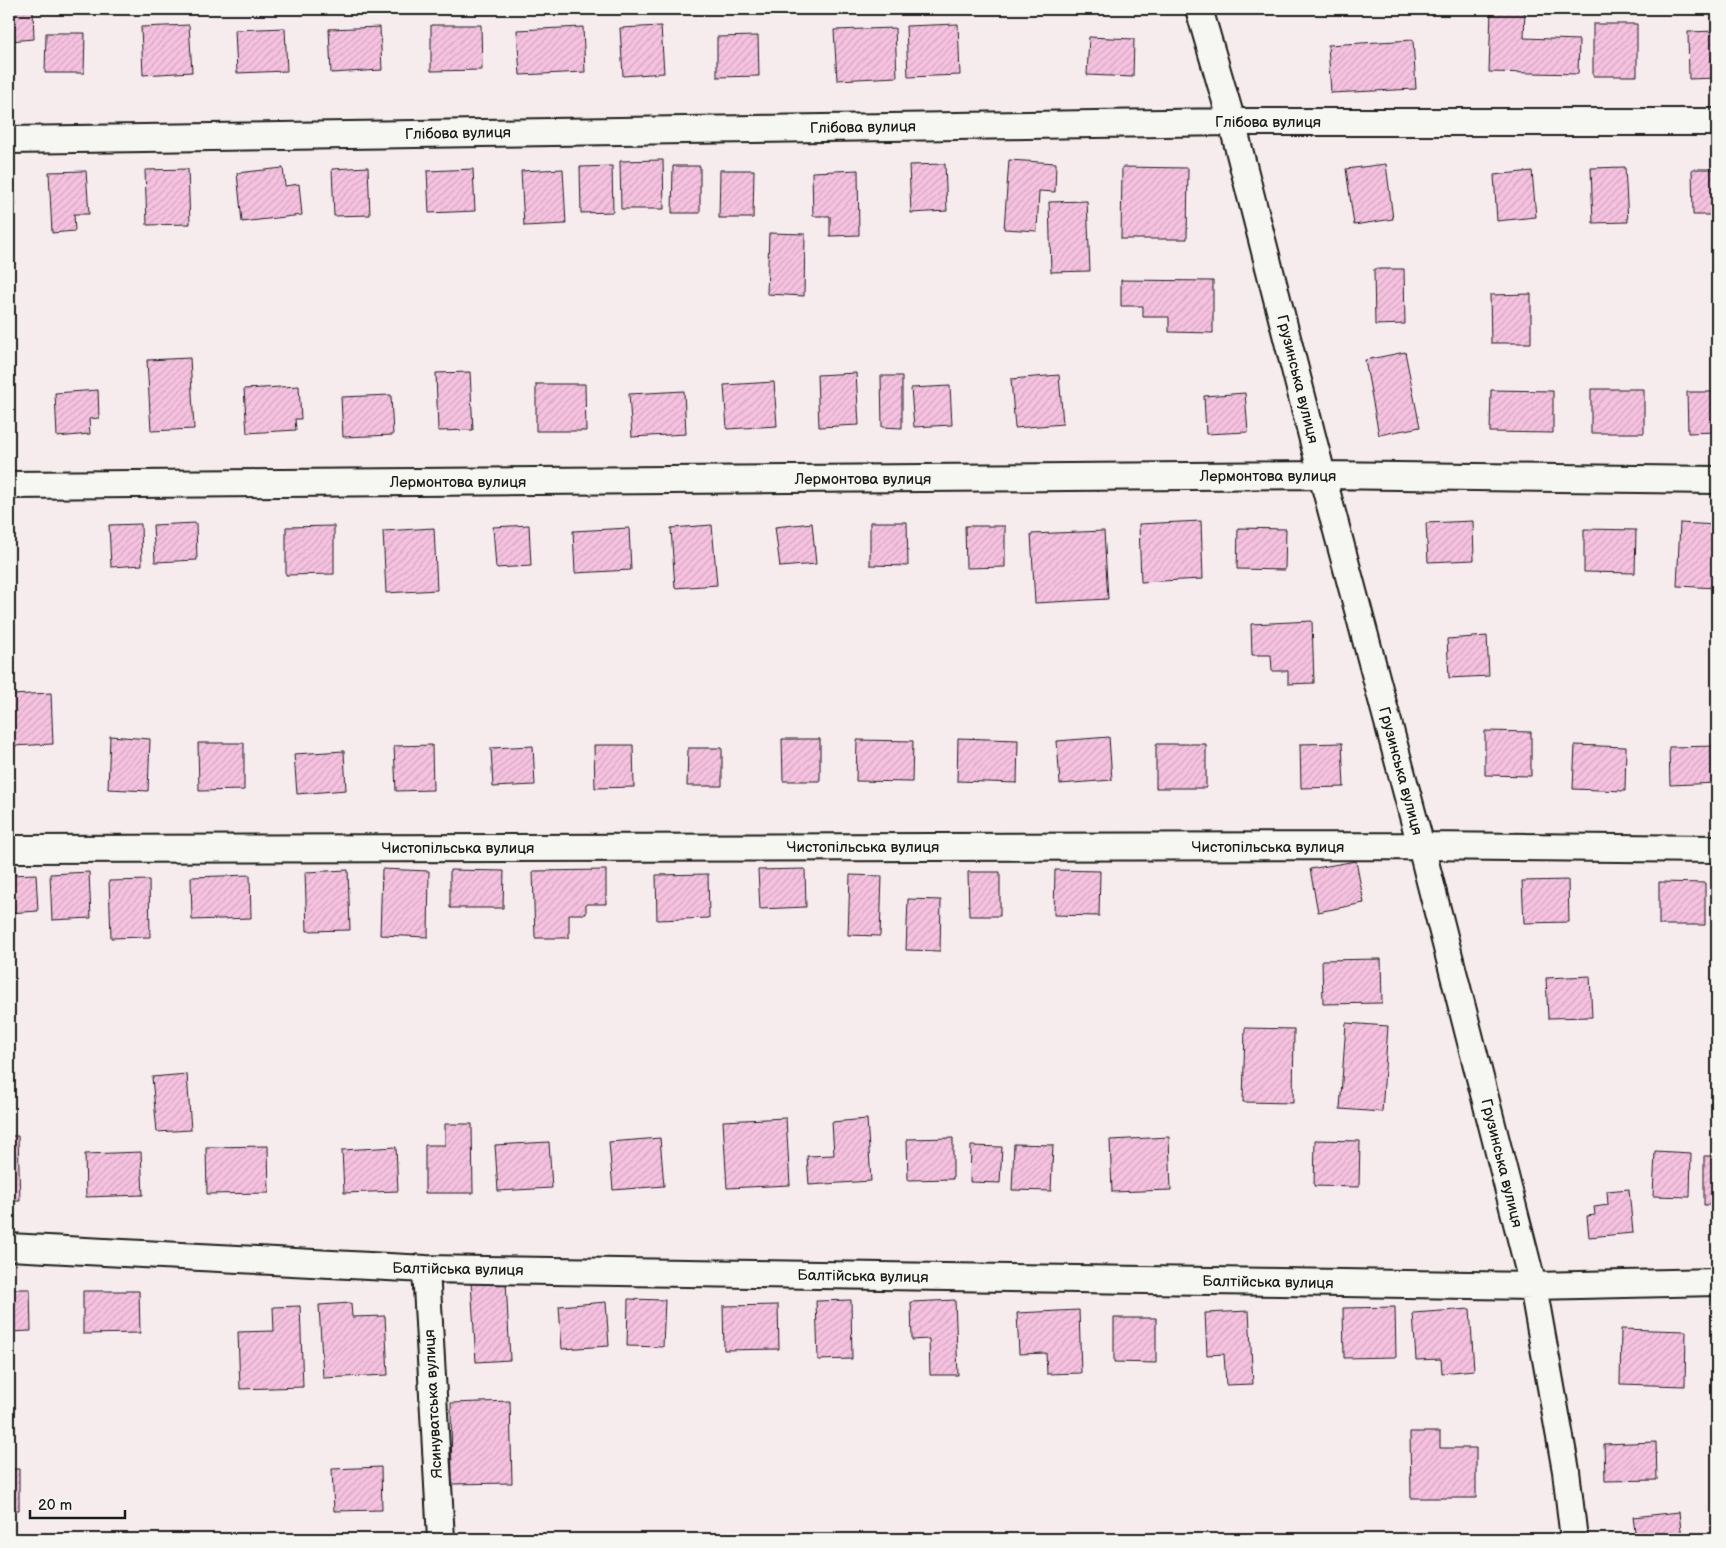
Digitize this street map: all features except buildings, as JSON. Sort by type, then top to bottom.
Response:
[{"type":"street","name":"Грузинська вулиця","points":[[1199,9],[1232,122],[1322,476],[1421,846],[1533,1286],[1566,1471],[1574,1539]]},
{"type":"street","name":"Глібова вулиця","points":[[9,140],[1232,122],[1717,122]]},
{"type":"street","name":"Лермонтова вулиця","points":[[9,485],[1322,476],[1717,480]]},
{"type":"street","name":"Чистопільська вулиця","points":[[9,849],[1421,846],[1717,849]]},
{"type":"street","name":"Балтійська вулиця","points":[[9,1247],[426,1269],[1533,1286],[1717,1282]]},
{"type":"street","name":"Ясинуватська вулиця","points":[[426,1269],[440,1539]]}]
